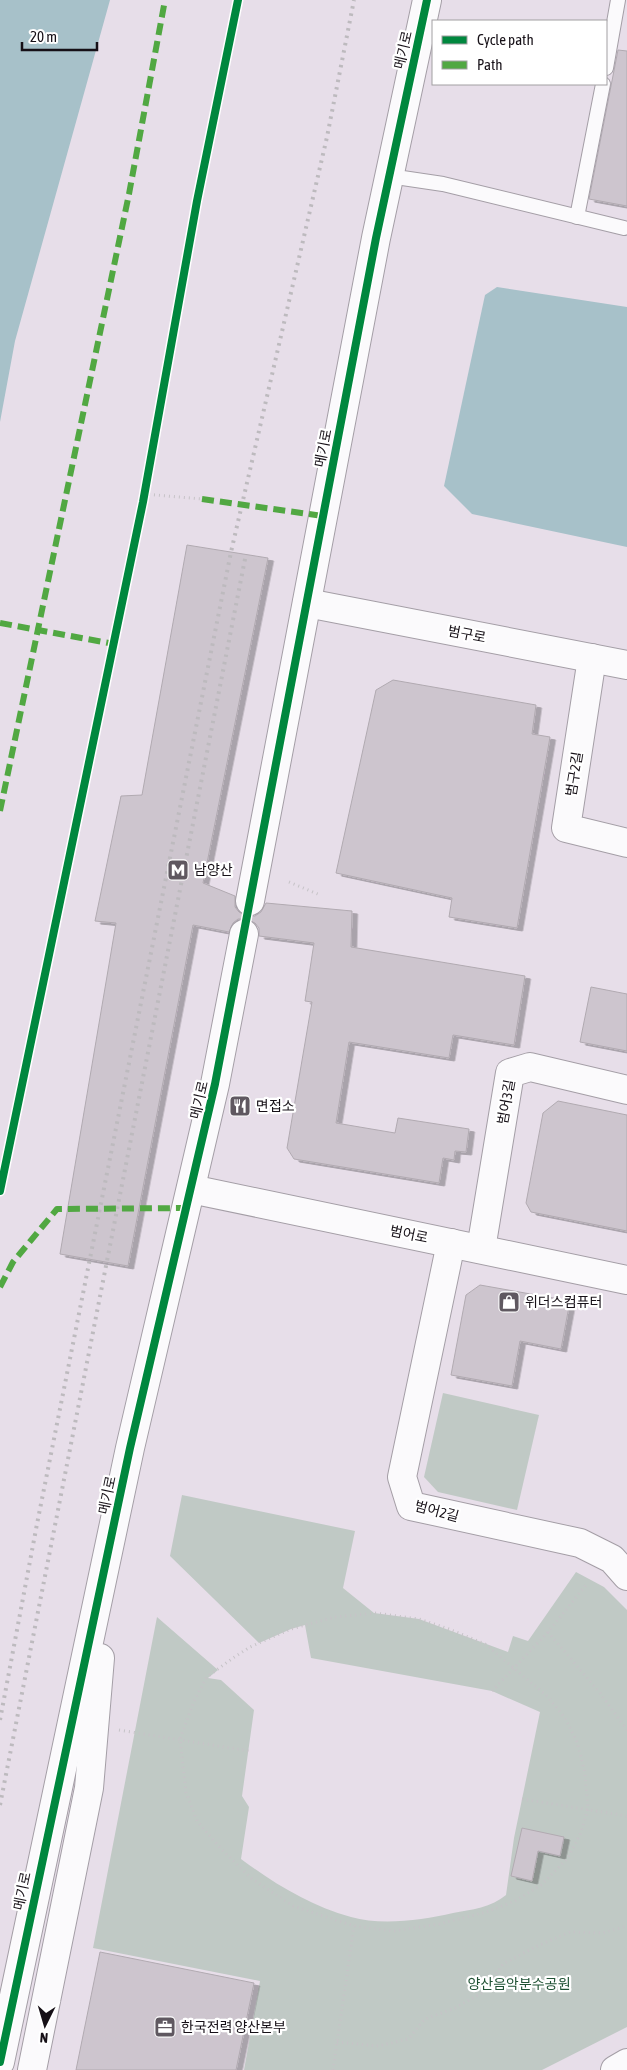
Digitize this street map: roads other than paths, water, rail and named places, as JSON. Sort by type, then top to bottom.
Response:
[{"type":"street","name":"메기로","points":[[250,901],[388,176],[427,0]]},
{"type":"street","name":"범구로","points":[[307,603],[627,664]]},
{"type":"street","name":"범구2길","points":[[592,658],[566,828],[627,843]]},
{"type":"street","name":"메기로","points":[[0,2062],[109,1546],[216,1084],[244,934]]},
{"type":"street","name":"범어3길","points":[[481,1249],[510,1073],[530,1067],[627,1090]]},
{"type":"street","name":"범어로","points":[[191,1189],[627,1280]]},
{"type":"street","name":"범어2길","points":[[451,1243],[402,1478],[410,1506],[580,1543],[612,1558],[627,1576]]},
{"type":"street","points":[[32,2070],[89,1788],[109,1546]]},
{"type":"street","points":[[615,2070],[627,2063]]},
{"type":"lane","points":[[607,62],[618,0]]},
{"type":"lane","points":[[577,217],[603,85]]},
{"type":"lane","points":[[388,176],[443,184],[624,228]]},
{"type":"water","points":[[0,0],[110,0],[15,341],[0,422]]},
{"type":"water","points":[[497,287],[627,307],[627,547],[472,514],[444,486],[485,295]]},
{"type":"railway","points":[[0,1720],[37,1524],[231,552],[327,137],[354,0]]},
{"type":"railway","points":[[0,1805],[246,554]]},
{"type":"place","name":"남양산","points":[[178,870]]},
{"type":"place","name":"면접소","points":[[240,1106]]},
{"type":"place","name":"위더스컴퓨터","points":[[509,1302]]},
{"type":"place","name":"한국전력 양산본부","points":[[165,2027]]},
{"type":"park label","name":"양산음악분수공원","points":[[519,1984]]}]
